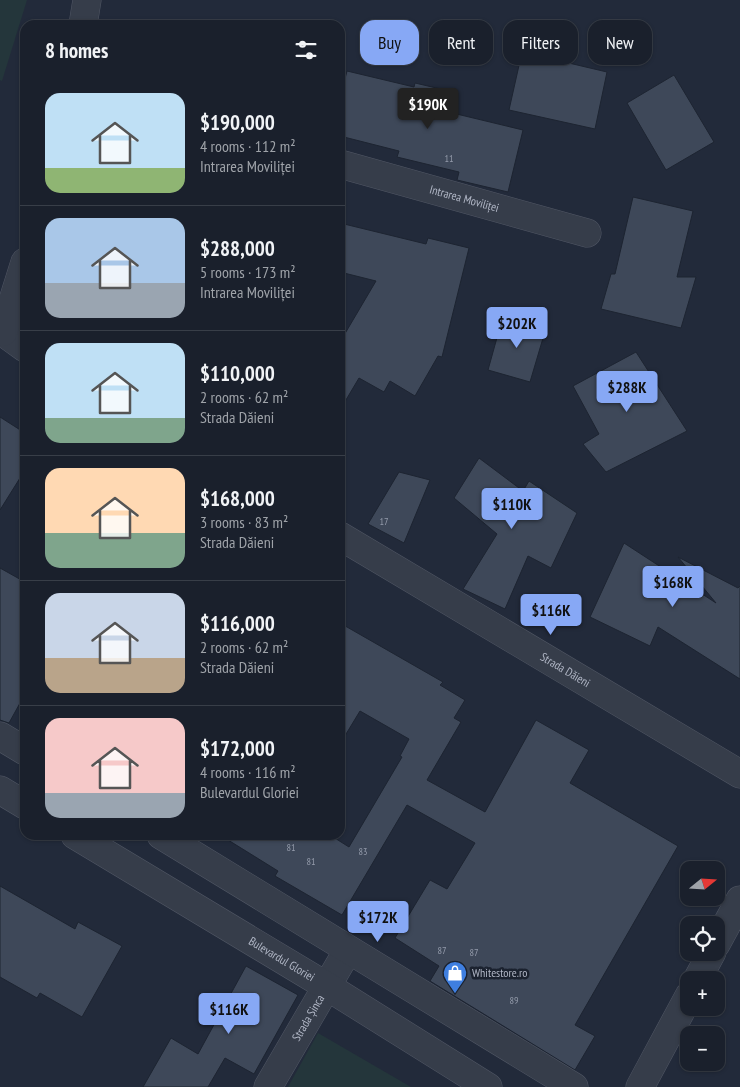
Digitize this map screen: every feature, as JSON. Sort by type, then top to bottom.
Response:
[{"type":"street","points":[[84,20],[87,0]]},
{"type":"street","name":"Intrarea Moviliței","points":[[345,165],[587,233]]},
{"type":"street","points":[[20,277],[2,331],[20,344]]},
{"type":"street","name":"Strada Dăieni","points":[[345,539],[740,774]]},
{"type":"street","points":[[0,736],[20,748]]},
{"type":"street","points":[[0,790],[20,802]]},
{"type":"street","name":"Bulevardul Gloriei","points":[[83,840],[328,987],[488,1087]]},
{"type":"street","points":[[169,840],[574,1087]]},
{"type":"street","points":[[725,928],[740,900]]},
{"type":"street","name":"Strada Șinca","points":[[268,1087],[348,950]]},
{"type":"street","points":[[640,1087],[680,1013]]},
{"type":"shaded area","points":[[0,0],[27,0],[2,81],[0,80]]},
{"type":"shaded area","points":[[318,1033],[411,1087],[288,1087]]},
{"type":"building","points":[[519,65],[577,65],[607,72],[595,129],[509,110]]},
{"type":"building","points":[[347,71],[414,87],[415,83],[445,90],[440,110],[523,130],[508,192],[457,180],[459,172],[397,157],[399,151],[345,137],[345,79]]},
{"type":"building","points":[[674,75],[714,142],[666,170],[627,103]]},
{"type":"building","points":[[633,197],[693,211],[677,277],[696,277],[681,328],[601,309],[611,274],[615,274]]},
{"type":"building","points":[[345,224],[426,244],[428,238],[469,248],[442,357],[438,356],[415,396],[390,381],[384,392],[359,378],[345,402],[345,334],[376,281],[345,273]]},
{"type":"building","points":[[503,316],[546,328],[530,382],[488,370]]},
{"type":"building","points":[[636,352],[687,431],[606,472],[583,444],[599,434],[573,386]]},
{"type":"building","points":[[0,417],[20,430],[20,478],[0,510]]},
{"type":"building","points":[[479,458],[523,491],[529,481],[577,513],[551,568],[528,556],[505,609],[463,589],[497,534],[454,498]]},
{"type":"building","points":[[399,472],[430,480],[404,543],[368,524]]},
{"type":"building","points":[[624,543],[716,603],[678,557],[738,588],[740,586],[740,679],[658,627],[650,646],[590,617]]},
{"type":"building","points":[[0,568],[20,579],[20,703],[9,723],[0,720]]},
{"type":"building","points":[[345,626],[443,682],[440,685],[465,700],[454,718],[461,722],[427,780],[485,812],[536,720],[589,750],[570,783],[678,846],[575,1025],[595,1036],[575,1070],[430,981],[439,966],[395,938],[430,880],[447,889],[475,843],[407,805],[342,915],[275,876],[278,871],[228,840],[338,840],[349,847],[402,757],[400,756],[409,739],[360,711],[345,736]]},
{"type":"building","points":[[0,886],[75,929],[78,922],[122,946],[82,1017],[40,993],[37,998],[0,977]]},
{"type":"building","points":[[246,966],[298,995],[254,1074],[225,1058],[208,1087],[143,1087],[171,1038],[198,1054]]},
{"type":"place","name":"Whitestore.ro","points":[[455,994]]}]
